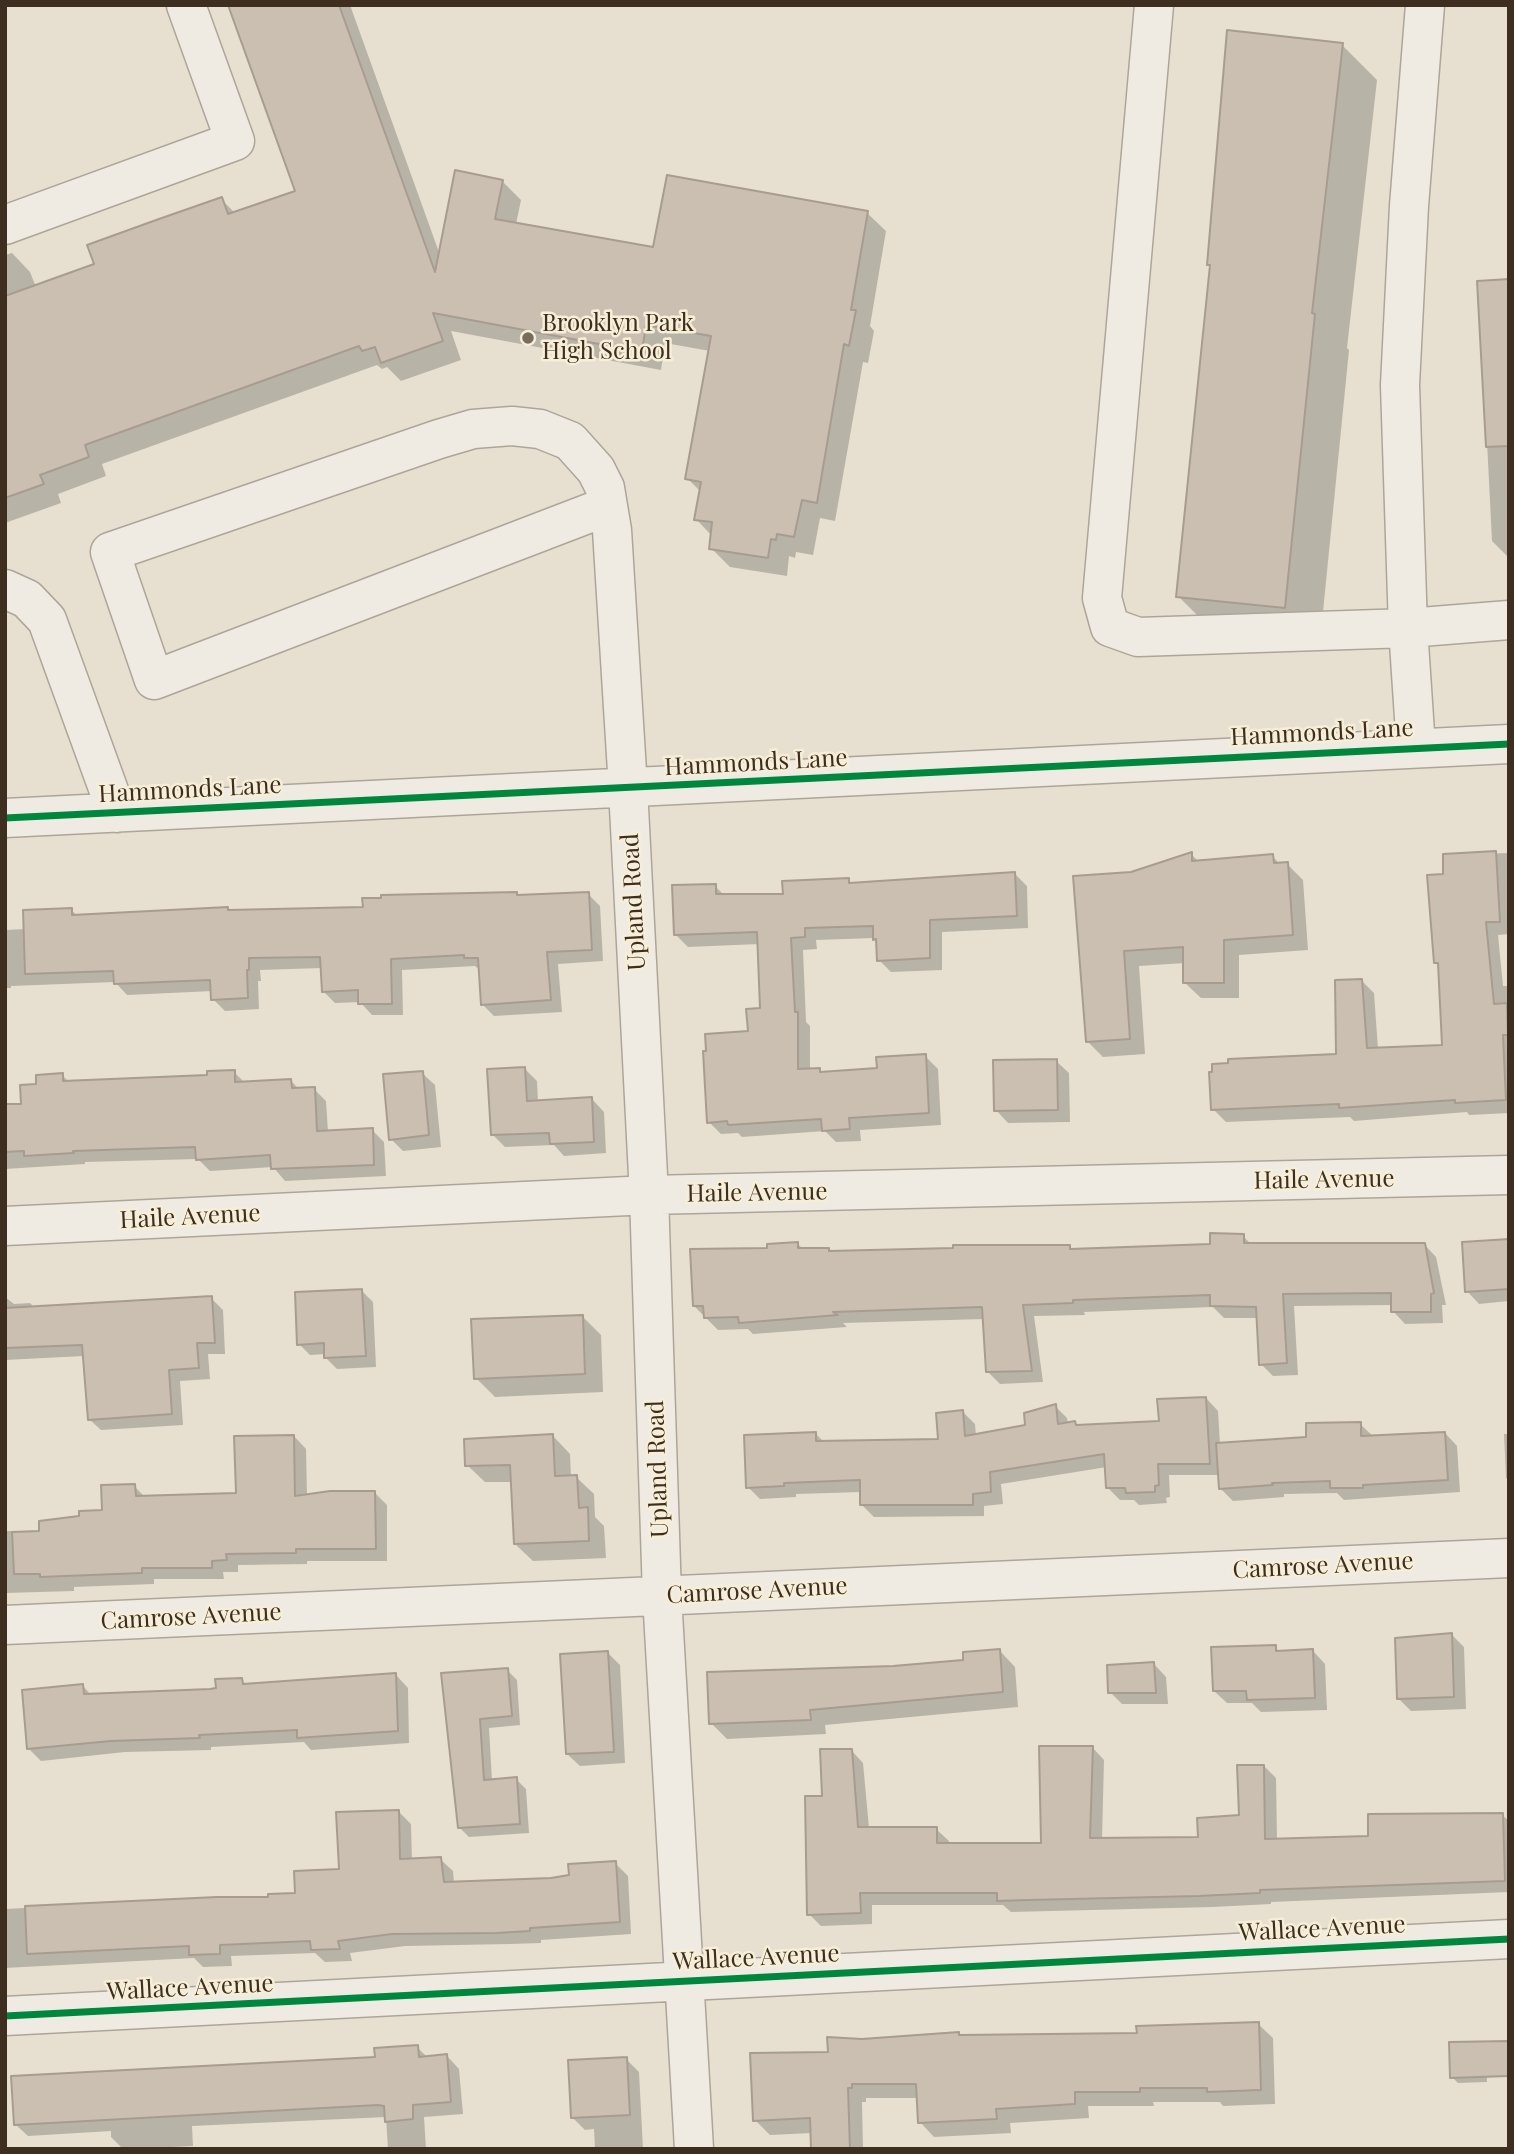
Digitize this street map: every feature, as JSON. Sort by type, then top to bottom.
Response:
[{"type":"street","points":[[5,225],[235,141],[186,5]]},
{"type":"street","points":[[1154,5],[1102,598],[1110,627],[1138,637],[1408,628],[1509,620]]},
{"type":"street","points":[[1416,748],[1408,628],[1400,384],[1410,192],[1424,5]]},
{"type":"street","name":"Upland Road","points":[[608,506],[154,680],[110,552],[473,429],[512,426],[540,429],[570,441],[596,470],[605,488],[608,506],[612,530],[628,788],[649,1195],[662,1596],[694,2149]]},
{"type":"street","points":[[5,589],[27,599],[47,620],[117,813]]},
{"type":"street","name":"Hammonds Lane","points":[[5,818],[1509,744]]},
{"type":"street","name":"Haile Avenue","points":[[5,1226],[649,1195],[1509,1175]]},
{"type":"street","name":"Camrose Avenue","points":[[5,1625],[1509,1558]]},
{"type":"street","name":"Wallace Avenue","points":[[5,2017],[1509,1939]]},
{"type":"building","points":[[228,5],[339,5],[435,272],[455,170],[503,180],[495,219],[653,247],[667,175],[868,211],[851,310],[856,310],[849,346],[844,344],[817,503],[802,500],[794,537],[777,534],[776,540],[771,539],[768,558],[709,549],[712,522],[694,520],[701,482],[685,479],[711,336],[646,325],[642,352],[433,313],[443,341],[381,363],[375,347],[362,351],[359,346],[85,445],[89,457],[40,475],[44,484],[5,498],[5,296],[94,264],[87,245],[222,197],[228,214],[295,191]]},
{"type":"building","points":[[1227,30],[1343,43],[1312,313],[1315,314],[1285,608],[1176,597],[1210,265],[1207,265]]},
{"type":"building","points":[[1509,279],[1509,446],[1486,447],[1477,281]]},
{"type":"building","points":[[1496,851],[1500,922],[1486,922],[1494,1004],[1507,1003],[1508,1035],[1503,1035],[1506,1100],[1455,1103],[1455,1100],[1339,1108],[1339,1104],[1211,1110],[1209,1072],[1212,1072],[1212,1064],[1228,1063],[1228,1059],[1336,1054],[1335,980],[1362,979],[1367,1048],[1442,1045],[1438,963],[1434,963],[1427,875],[1443,874],[1443,854]]},
{"type":"building","points":[[1192,852],[1192,861],[1273,854],[1274,863],[1288,862],[1293,935],[1224,940],[1224,983],[1183,983],[1183,947],[1124,951],[1130,1039],[1086,1042],[1073,876],[1131,872]]},
{"type":"building","points":[[1015,872],[1017,916],[930,920],[930,958],[877,961],[873,926],[805,928],[805,937],[791,938],[795,1012],[798,1012],[798,1069],[820,1068],[820,1072],[877,1068],[876,1057],[926,1054],[929,1113],[849,1118],[850,1129],[822,1131],[821,1119],[728,1125],[727,1121],[707,1123],[703,1051],[706,1051],[705,1034],[748,1031],[746,1009],[760,1008],[757,932],[674,935],[672,885],[716,884],[716,894],[783,894],[782,881],[849,878],[849,883]]},
{"type":"building","points":[[517,892],[517,895],[589,892],[592,950],[547,952],[551,1000],[481,1005],[478,958],[464,958],[464,955],[391,959],[392,1004],[358,1004],[358,990],[322,992],[320,957],[249,958],[248,998],[211,1000],[210,980],[114,984],[113,971],[25,974],[23,910],[72,908],[72,915],[228,907],[228,910],[363,907],[362,898],[381,898],[381,895]]},
{"type":"building","points":[[1057,1059],[1058,1110],[994,1111],[993,1060]]},
{"type":"building","points":[[525,1067],[527,1101],[592,1097],[594,1142],[550,1144],[549,1133],[491,1135],[487,1069]]},
{"type":"building","points":[[235,1070],[235,1082],[291,1079],[292,1088],[315,1087],[317,1131],[373,1128],[374,1165],[271,1169],[270,1155],[196,1160],[195,1147],[73,1151],[74,1153],[24,1156],[24,1151],[5,1152],[5,1104],[21,1104],[20,1085],[36,1084],[36,1075],[63,1073],[63,1081],[207,1075],[207,1071]]},
{"type":"building","points":[[423,1071],[429,1135],[389,1140],[383,1074]]},
{"type":"building","points":[[1210,1233],[1244,1234],[1244,1243],[1425,1243],[1434,1293],[1431,1294],[1431,1312],[1391,1312],[1391,1293],[1283,1294],[1287,1363],[1259,1365],[1256,1307],[1210,1306],[1210,1295],[1073,1300],[1073,1303],[1023,1305],[1032,1371],[986,1372],[982,1307],[833,1312],[838,1315],[739,1323],[738,1317],[704,1318],[703,1306],[693,1306],[690,1249],[767,1248],[767,1244],[798,1242],[798,1248],[829,1248],[829,1251],[953,1248],[953,1245],[1070,1245],[1070,1249],[1210,1244]]},
{"type":"building","points":[[1509,1239],[1509,1289],[1465,1292],[1462,1242]]},
{"type":"building","points":[[362,1289],[366,1356],[324,1358],[324,1343],[297,1345],[295,1292]]},
{"type":"building","points":[[212,1296],[215,1343],[197,1343],[199,1368],[169,1370],[172,1414],[88,1420],[82,1345],[5,1348],[5,1308]]},
{"type":"building","points":[[583,1315],[585,1374],[474,1379],[471,1319]]},
{"type":"building","points":[[1206,1397],[1210,1464],[1158,1464],[1159,1485],[1155,1486],[1155,1492],[1126,1493],[1125,1488],[1106,1488],[1104,1454],[990,1472],[991,1492],[973,1494],[973,1505],[860,1505],[860,1480],[784,1483],[784,1486],[746,1488],[744,1435],[816,1432],[816,1441],[938,1439],[936,1413],[963,1410],[965,1436],[1025,1425],[1024,1413],[1056,1404],[1058,1424],[1075,1421],[1076,1425],[1159,1421],[1157,1399]]},
{"type":"building","points":[[1361,1422],[1361,1436],[1445,1432],[1448,1480],[1363,1485],[1363,1488],[1330,1488],[1330,1481],[1272,1483],[1273,1485],[1219,1489],[1216,1443],[1306,1437],[1306,1423]]},
{"type":"building","points":[[553,1434],[555,1476],[577,1475],[579,1508],[588,1507],[589,1541],[514,1544],[510,1465],[465,1466],[464,1439]]},
{"type":"building","points":[[294,1435],[295,1496],[330,1491],[375,1491],[376,1549],[296,1549],[296,1553],[226,1554],[227,1560],[212,1561],[212,1568],[142,1568],[142,1573],[40,1577],[40,1574],[14,1574],[12,1532],[39,1531],[39,1521],[79,1516],[79,1511],[102,1510],[101,1485],[135,1484],[136,1496],[236,1493],[234,1436]]},
{"type":"building","points":[[1452,1633],[1454,1697],[1397,1699],[1395,1638]]},
{"type":"building","points":[[1276,1645],[1276,1651],[1313,1649],[1315,1698],[1247,1700],[1246,1691],[1213,1691],[1211,1647]]},
{"type":"building","points":[[1000,1649],[1003,1692],[810,1710],[811,1720],[709,1724],[707,1672],[893,1666],[963,1660],[963,1652]]},
{"type":"building","points":[[608,1651],[614,1752],[566,1754],[560,1654]]},
{"type":"building","points":[[1154,1662],[1156,1693],[1108,1693],[1107,1665]]},
{"type":"building","points":[[508,1668],[512,1716],[480,1719],[484,1780],[517,1777],[520,1824],[458,1828],[441,1673]]},
{"type":"building","points":[[396,1673],[398,1731],[297,1738],[297,1730],[27,1749],[22,1690],[83,1684],[84,1694],[210,1689],[216,1688],[215,1679],[242,1678],[243,1684]]},
{"type":"building","points":[[1039,1746],[1093,1746],[1090,1838],[1198,1837],[1197,1818],[1239,1815],[1237,1765],[1264,1765],[1265,1839],[1368,1836],[1368,1814],[1503,1813],[1505,1881],[1260,1890],[1260,1893],[1199,1896],[997,1901],[997,1893],[860,1893],[861,1913],[807,1915],[805,1796],[822,1796],[820,1749],[852,1749],[858,1827],[937,1827],[937,1843],[1041,1843]]},
{"type":"building","points":[[399,1810],[400,1859],[441,1857],[444,1882],[551,1878],[569,1875],[568,1864],[616,1861],[620,1922],[497,1933],[392,1934],[338,1941],[340,1949],[311,1950],[310,1941],[220,1945],[220,1954],[189,1955],[189,1946],[27,1954],[25,1906],[268,1897],[268,1894],[295,1893],[294,1871],[339,1869],[336,1812]]},
{"type":"building","points":[[1259,2022],[1261,2090],[1207,2092],[1207,2088],[1140,2088],[1140,2092],[1075,2092],[1075,2104],[996,2109],[997,2119],[918,2123],[916,2084],[852,2084],[852,2088],[848,2088],[850,2149],[811,2149],[810,2118],[753,2121],[750,2053],[828,2052],[827,2037],[862,2039],[959,2032],[959,2035],[1137,2033],[1136,2026]]},
{"type":"building","points":[[1509,2041],[1509,2076],[1450,2078],[1449,2042]]},
{"type":"building","points":[[418,2045],[419,2057],[447,2054],[451,2102],[413,2105],[413,2119],[385,2122],[384,2106],[378,2105],[14,2125],[11,2076],[375,2057],[374,2048]]},
{"type":"building","points":[[627,2057],[630,2115],[571,2118],[568,2060]]},
{"type":"cycle path","points":[[5,818],[1509,744]]},
{"type":"cycle path","points":[[5,2016],[1509,1939]]},
{"type":"place","name":"Brooklyn Park High School","points":[[528,338]]}]
